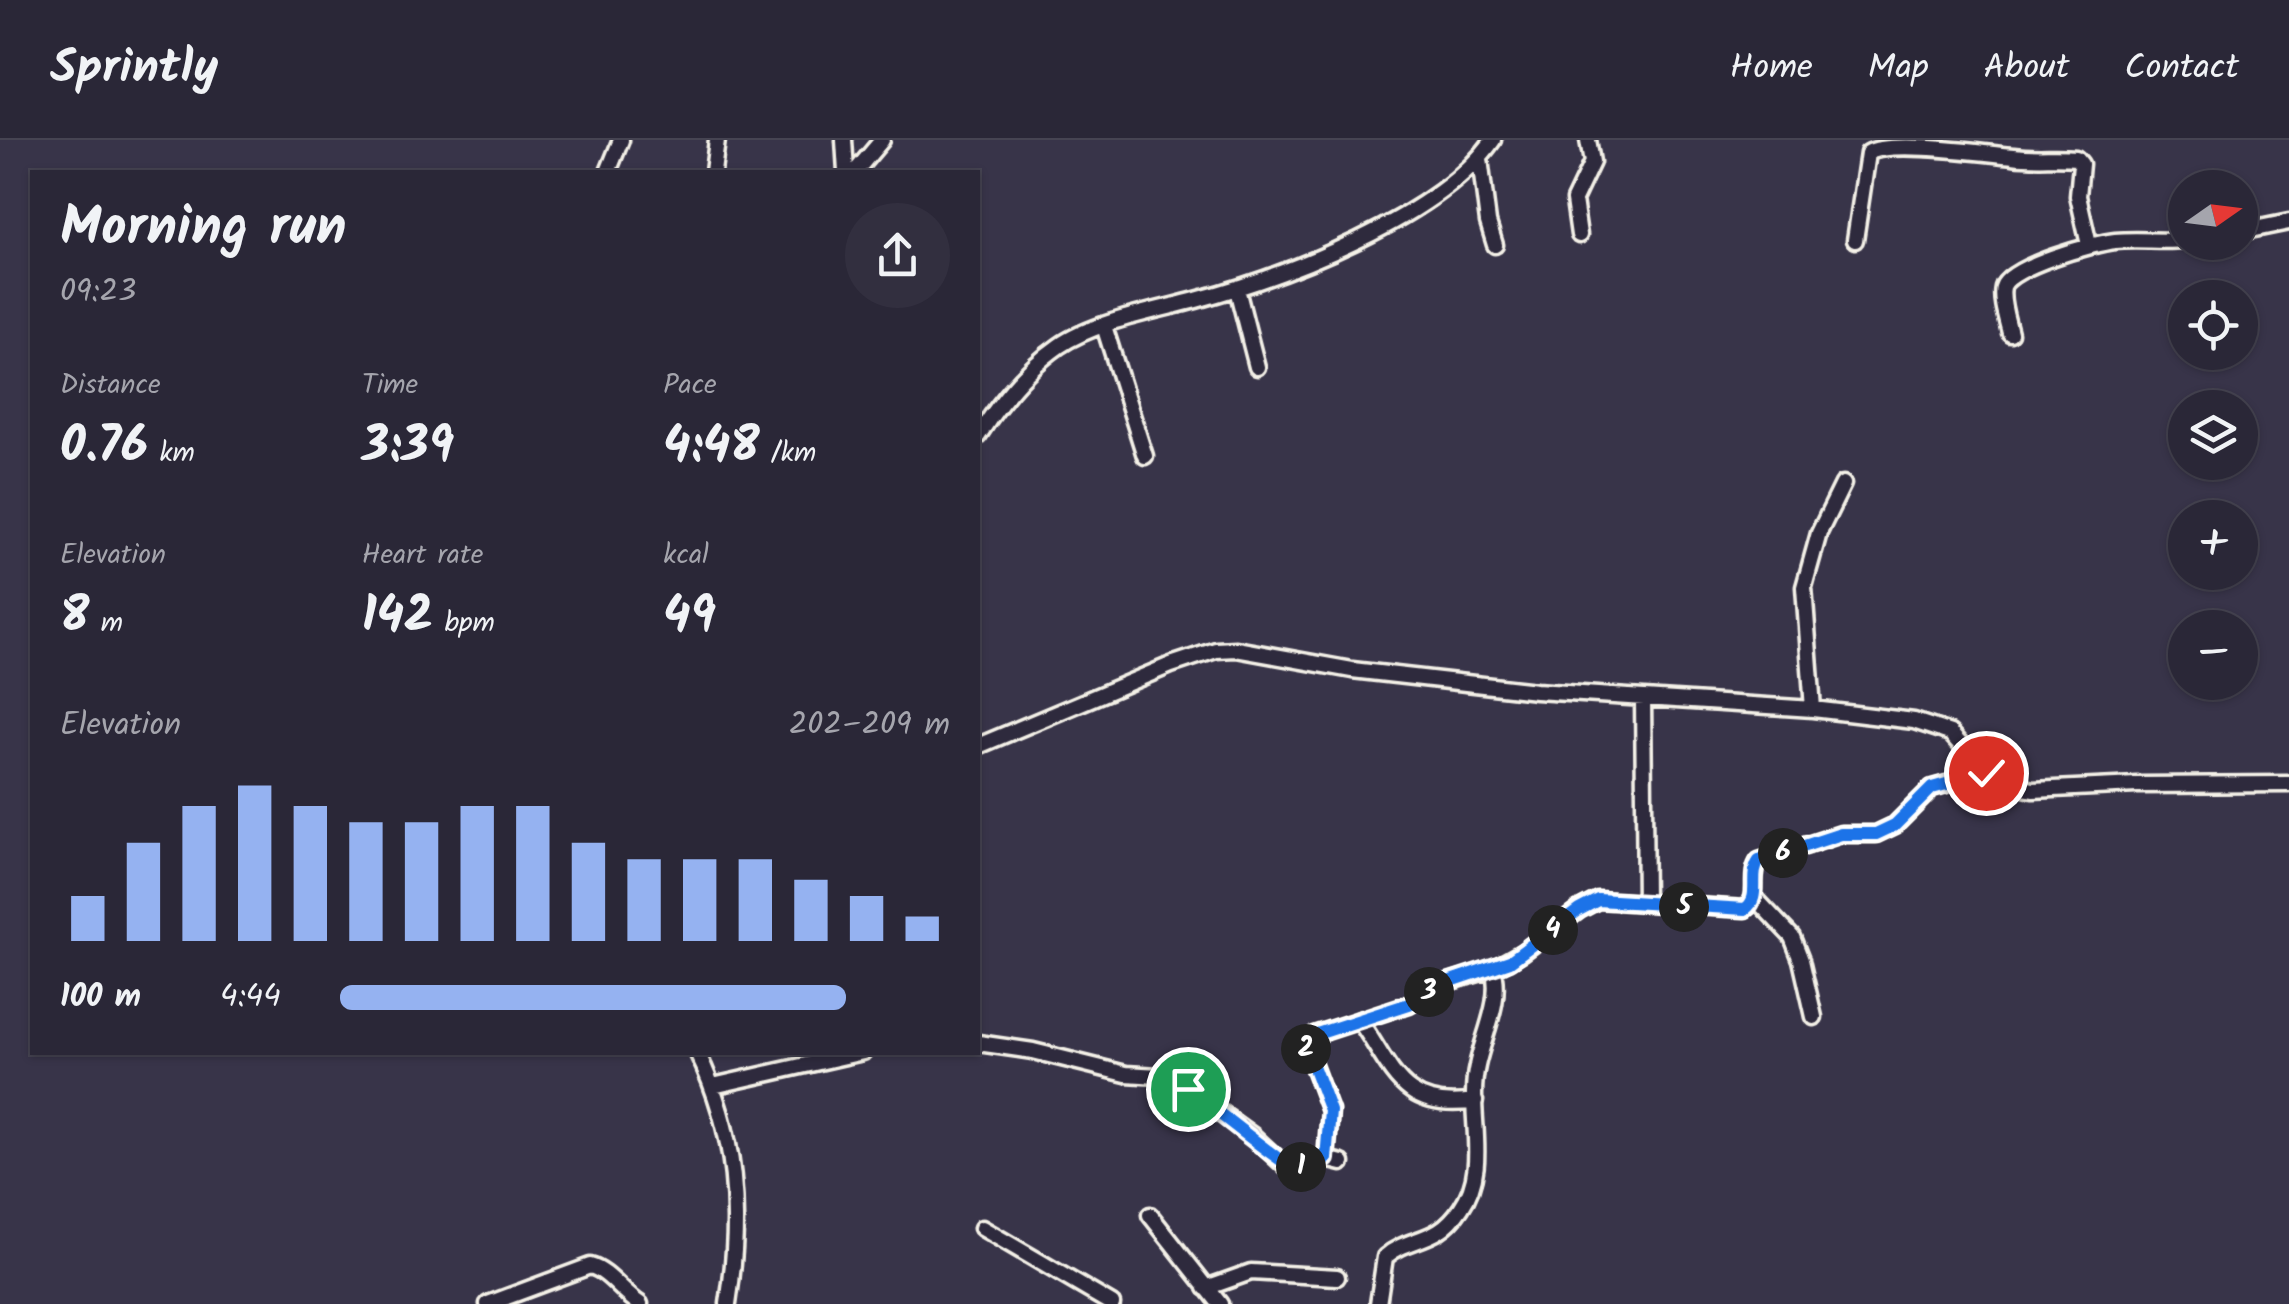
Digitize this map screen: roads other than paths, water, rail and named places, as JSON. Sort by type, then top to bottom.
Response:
[{"type":"street","points":[[609,170],[620,140]]},
{"type":"street","points":[[713,170],[717,140]]},
{"type":"street","points":[[844,140],[846,170]]},
{"type":"street","points":[[858,170],[882,140]]},
{"type":"street","points":[[980,433],[1010,391],[1058,346],[1104,326],[1236,289],[1385,226],[1480,159],[1493,140]]},
{"type":"street","points":[[1579,236],[1574,200],[1592,162],[1588,140]]},
{"type":"street","points":[[1855,240],[1872,147],[1886,142],[1937,143],[2006,156],[2076,158],[2081,164],[2079,204],[2089,245]]},
{"type":"street","points":[[1480,159],[1488,222],[1496,245]]},
{"type":"street","points":[[2258,228],[2289,222]]},
{"type":"street","points":[[2010,333],[2002,289],[2005,282],[2023,270],[2089,245],[2168,240]]},
{"type":"street","points":[[1236,289],[1258,367]]},
{"type":"street","points":[[1104,326],[1146,456]]},
{"type":"street","points":[[1814,709],[1804,587],[1818,532],[1843,484]]},
{"type":"street","points":[[980,745],[1171,664],[1216,650],[1236,649],[1334,668],[1517,689],[1814,709],[1933,724],[1950,733],[1986,773],[2007,784],[2033,790],[2289,784]]},
{"type":"street","points":[[1644,698],[1645,902]]},
{"type":"street","points":[[1326,1159],[1330,1111],[1306,1047],[1314,1035],[1409,1004],[1445,983],[1492,969],[1524,952],[1588,904],[1608,899],[1745,909],[1754,898],[1753,874],[1759,861],[1841,834],[1876,834],[1895,825],[1932,788],[1986,773]]},
{"type":"street","points":[[1754,898],[1792,937],[1802,960],[1814,1017]]},
{"type":"street","points":[[1378,1304],[1386,1257],[1393,1250],[1426,1240],[1446,1226],[1472,1188],[1478,1158],[1476,1067],[1496,992],[1492,969]]},
{"type":"street","points":[[1359,1020],[1400,1084],[1449,1102],[1475,1101]]},
{"type":"street","points":[[980,1043],[1033,1050],[1126,1074],[1159,1076],[1201,1098],[1253,1136],[1285,1166],[1295,1168],[1326,1159],[1342,1164]]},
{"type":"street","points":[[697,1055],[712,1086],[731,1147],[735,1220],[728,1304]]},
{"type":"street","points":[[712,1086],[850,1055]]},
{"type":"street","points":[[1150,1215],[1211,1298],[1251,1272],[1336,1277]]},
{"type":"street","points":[[982,1228],[1112,1304]]},
{"type":"street","points":[[488,1304],[590,1266],[605,1273],[640,1304]]}]
